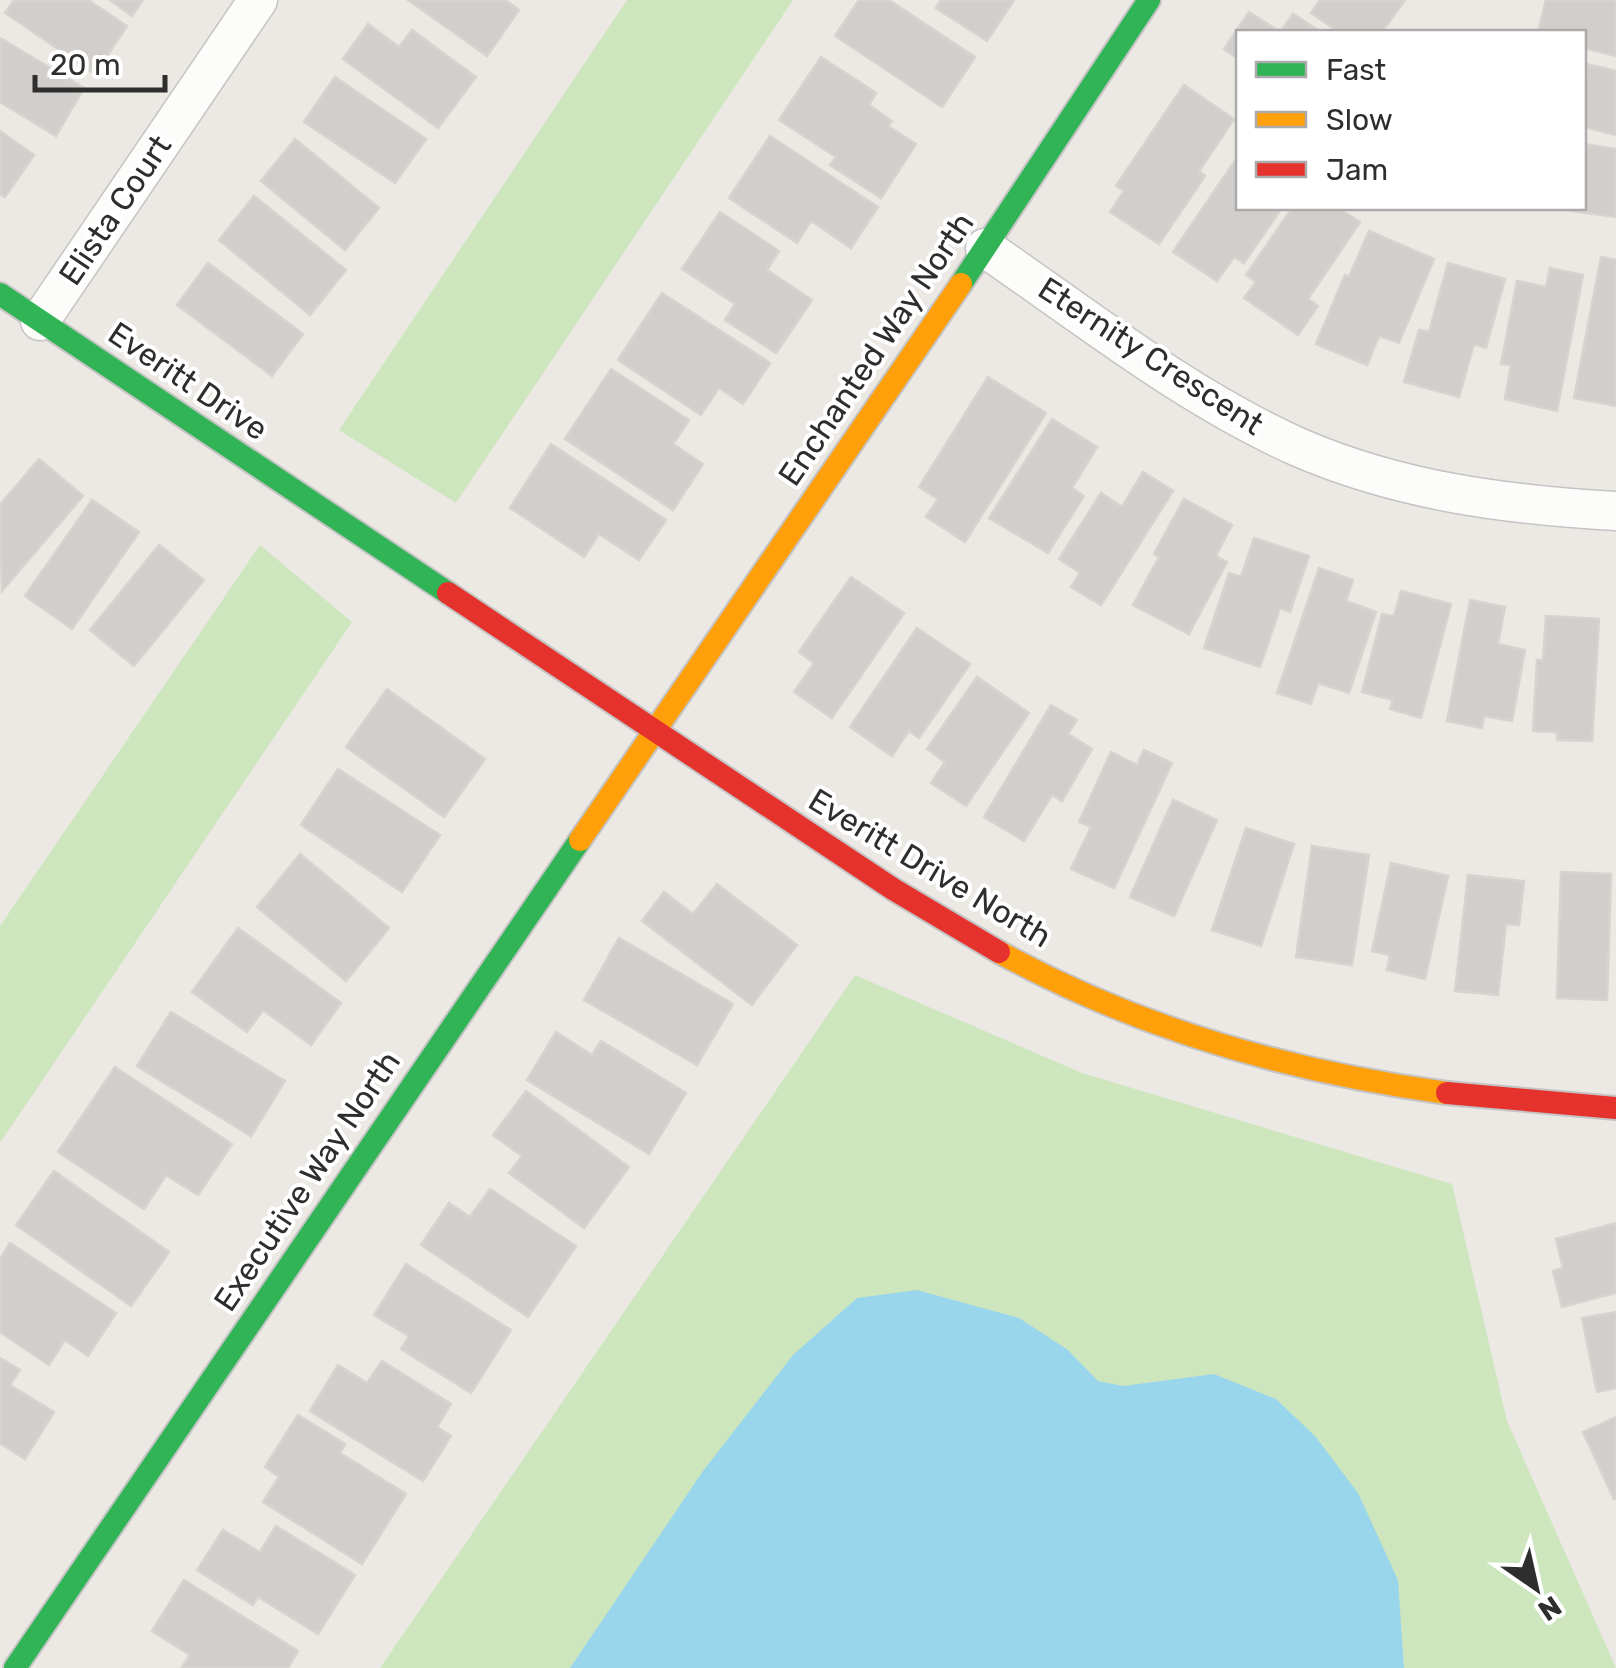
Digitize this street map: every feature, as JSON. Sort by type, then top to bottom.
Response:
[{"type":"street","name":"Elista Court","points":[[40,321],[258,0]]},
{"type":"street","name":"Enchanted Way North","points":[[652,732],[985,248],[1149,0]]},
{"type":"street","name":"Eternity Crescent","points":[[985,248],[1221,408],[1301,448],[1395,480],[1452,493],[1502,502],[1616,511]]},
{"type":"street","name":"Everitt Drive","points":[[0,294],[340,521]]},
{"type":"street","name":"Everitt Drive North","points":[[340,521],[652,732],[951,926],[1102,1002],[1238,1050],[1370,1083],[1532,1104],[1616,1108]]},
{"type":"street","name":"Executive Way North","points":[[15,1668],[652,732]]},
{"type":"green space","points":[[627,0],[793,0],[456,503],[339,430]]},
{"type":"green space","points":[[260,545],[352,622],[0,1143],[0,926]]},
{"type":"green space","points":[[855,975],[1082,1073],[1452,1184],[1507,1421],[1616,1668],[380,1668]]},
{"type":"water","points":[[917,1290],[1019,1318],[1068,1350],[1098,1381],[1123,1386],[1214,1374],[1276,1399],[1315,1436],[1358,1493],[1398,1580],[1404,1668],[570,1668],[703,1471],[793,1355],[857,1298]]},
{"type":"building","points":[[14,0],[88,0],[127,26],[95,74],[5,13]]},
{"type":"building","points":[[110,0],[143,0],[132,16]]},
{"type":"building","points":[[408,0],[505,0],[519,10],[487,56]]},
{"type":"building","points":[[859,0],[889,0],[975,57],[942,107],[835,36]]},
{"type":"building","points":[[941,0],[1014,0],[987,41],[936,8]]},
{"type":"building","points":[[1320,0],[1405,0],[1383,30],[1336,30],[1311,13]]},
{"type":"building","points":[[1546,0],[1616,0],[1616,56],[1586,48],[1586,30],[1538,30]]},
{"type":"building","points":[[1249,12],[1277,30],[1237,30]]},
{"type":"building","points":[[1293,14],[1318,30],[1281,30]]},
{"type":"building","points":[[368,24],[399,47],[412,30],[476,77],[438,128],[343,59]]},
{"type":"building","points":[[1236,31],[1236,58],[1224,49]]},
{"type":"building","points":[[0,38],[84,88],[56,136],[0,102]]},
{"type":"building","points":[[821,57],[876,93],[869,105],[892,121],[888,126],[916,144],[881,198],[830,165],[836,157],[779,120]]},
{"type":"building","points":[[1587,64],[1616,71],[1616,135],[1586,128]]},
{"type":"building","points":[[335,77],[426,139],[395,183],[304,122]]},
{"type":"building","points":[[1184,85],[1234,119],[1199,171],[1205,176],[1159,244],[1110,212],[1124,191],[1116,186]]},
{"type":"building","points":[[0,131],[34,155],[5,197],[0,194]]},
{"type":"building","points":[[770,136],[878,207],[851,248],[811,221],[797,243],[729,198]]},
{"type":"building","points":[[295,139],[379,208],[345,250],[261,181]]},
{"type":"building","points":[[1586,144],[1616,149],[1616,217],[1565,210],[1586,210]]},
{"type":"building","points":[[1236,159],[1236,210],[1281,210],[1244,263],[1234,257],[1217,281],[1173,252]]},
{"type":"building","points":[[254,196],[346,270],[310,315],[219,240]]},
{"type":"building","points":[[1291,210],[1341,210],[1360,222],[1308,299],[1318,306],[1298,335],[1244,298],[1256,282],[1246,275]]},
{"type":"building","points":[[720,212],[779,251],[767,270],[812,300],[776,353],[725,320],[735,304],[682,269]]},
{"type":"building","points":[[1369,231],[1434,259],[1399,343],[1379,336],[1367,365],[1316,344],[1345,275],[1349,277]]},
{"type":"building","points":[[1601,257],[1616,260],[1616,406],[1574,398]]},
{"type":"building","points":[[208,263],[303,334],[272,376],[177,305]]},
{"type":"building","points":[[1448,263],[1505,279],[1486,348],[1474,344],[1459,397],[1404,382],[1419,330],[1429,332]]},
{"type":"building","points":[[1550,268],[1583,275],[1557,411],[1505,399],[1511,365],[1501,364],[1517,281],[1546,287]]},
{"type":"building","points":[[662,293],[770,363],[743,404],[719,388],[701,415],[618,360]]},
{"type":"building","points":[[611,369],[689,420],[673,444],[703,464],[673,510],[565,439]]},
{"type":"building","points":[[988,377],[1046,413],[965,542],[926,517],[938,499],[919,487]]},
{"type":"building","points":[[1052,419],[1097,447],[1072,488],[1084,496],[1048,553],[989,518]]},
{"type":"building","points":[[551,444],[666,520],[639,560],[599,534],[584,557],[510,508]]},
{"type":"building","points":[[39,459],[83,496],[2,591],[0,505]]},
{"type":"building","points":[[1143,472],[1173,491],[1101,605],[1071,587],[1080,573],[1059,559],[1101,493],[1122,507]]},
{"type":"building","points":[[1184,499],[1232,525],[1216,556],[1227,562],[1189,634],[1133,605],[1159,557],[1154,554]]},
{"type":"building","points":[[92,500],[139,532],[72,629],[25,596]]},
{"type":"building","points":[[1254,538],[1309,556],[1290,612],[1280,608],[1260,667],[1204,648],[1229,573],[1241,577]]},
{"type":"building","points":[[159,545],[204,580],[134,666],[90,630]]},
{"type":"building","points":[[1319,568],[1353,580],[1346,601],[1376,612],[1349,693],[1318,683],[1311,704],[1277,693]]},
{"type":"building","points":[[851,577],[904,613],[832,718],[794,692],[814,663],[799,652]]},
{"type":"building","points":[[1401,591],[1451,604],[1421,718],[1390,709],[1393,700],[1362,692],[1382,614],[1394,616]]},
{"type":"building","points":[[1470,600],[1505,607],[1498,644],[1525,650],[1512,721],[1484,716],[1482,728],[1447,721]]},
{"type":"building","points":[[1546,616],[1599,619],[1592,741],[1557,740],[1557,732],[1533,731],[1537,660],[1543,660]]},
{"type":"building","points":[[917,628],[970,664],[919,738],[909,731],[892,756],[850,727]]},
{"type":"building","points":[[977,677],[1029,713],[966,806],[931,783],[945,762],[927,749]]},
{"type":"building","points":[[387,689],[485,759],[444,817],[346,747]]},
{"type":"building","points":[[1051,705],[1077,720],[1068,734],[1092,749],[1062,801],[1052,795],[1024,841],[984,817]]},
{"type":"building","points":[[1144,750],[1172,763],[1114,888],[1071,869],[1091,827],[1079,822],[1111,752],[1137,765]]},
{"type":"building","points":[[338,769],[440,835],[402,892],[301,825]]},
{"type":"building","points":[[1173,800],[1217,820],[1174,916],[1130,897]]},
{"type":"building","points":[[1246,828],[1294,844],[1261,946],[1212,930]]},
{"type":"building","points":[[1312,846],[1369,855],[1352,965],[1296,957]]},
{"type":"building","points":[[300,854],[389,928],[346,981],[257,907]]},
{"type":"building","points":[[1391,863],[1448,876],[1425,979],[1387,970],[1390,955],[1372,951]]},
{"type":"building","points":[[1561,872],[1611,874],[1607,1000],[1557,998]]},
{"type":"building","points":[[1468,875],[1524,881],[1519,925],[1506,924],[1498,995],[1455,991]]},
{"type":"building","points":[[717,884],[797,945],[752,1005],[642,921],[664,892],[693,914]]},
{"type":"building","points":[[238,928],[341,1003],[311,1045],[263,1010],[247,1032],[192,992]]},
{"type":"building","points":[[619,938],[733,1004],[697,1065],[584,1000]]},
{"type":"building","points":[[171,1012],[285,1081],[251,1136],[137,1066]]},
{"type":"building","points":[[556,1032],[592,1055],[601,1041],[686,1093],[649,1154],[527,1080]]},
{"type":"building","points":[[115,1067],[232,1144],[198,1195],[166,1175],[144,1209],[58,1152]]},
{"type":"building","points":[[526,1091],[629,1167],[584,1228],[509,1173],[522,1156],[493,1135]]},
{"type":"building","points":[[54,1171],[169,1252],[131,1306],[16,1225]]},
{"type":"building","points":[[490,1189],[576,1246],[528,1317],[421,1245],[449,1203],[470,1217]]},
{"type":"building","points":[[1616,1223],[1616,1293],[1562,1307],[1553,1271],[1563,1268],[1556,1239]]},
{"type":"building","points":[[10,1243],[116,1313],[88,1356],[65,1340],[49,1365],[0,1332],[0,1259]]},
{"type":"building","points":[[406,1264],[511,1330],[471,1393],[401,1349],[409,1336],[374,1315]]},
{"type":"building","points":[[1616,1312],[1616,1388],[1597,1392],[1582,1318]]},
{"type":"building","points":[[0,1358],[20,1370],[10,1385],[54,1412],[25,1459],[0,1443]]},
{"type":"building","points":[[382,1361],[451,1404],[437,1427],[451,1436],[423,1481],[310,1411],[338,1365],[367,1383]]},
{"type":"building","points":[[298,1415],[345,1444],[340,1453],[406,1494],[362,1564],[263,1502],[279,1477],[265,1467]]},
{"type":"building","points":[[1616,1417],[1616,1498],[1614,1499],[1583,1432]]},
{"type":"building","points":[[276,1526],[355,1575],[318,1634],[258,1597],[253,1605],[197,1570],[223,1530],[260,1552]]},
{"type":"building","points":[[184,1580],[298,1651],[288,1668],[182,1667],[190,1655],[152,1631]]},
{"type":"traffic: fast","points":[[961,284],[1149,0]]},
{"type":"traffic: fast","points":[[0,294],[448,593]]},
{"type":"traffic: fast","points":[[15,1668],[580,840]]},
{"type":"traffic: slow","points":[[580,840],[961,284]]},
{"type":"traffic: slow","points":[[999,952],[1105,1003],[1216,1043],[1331,1073],[1447,1093]]},
{"type":"traffic: jam","points":[[448,593],[893,889],[999,952]]},
{"type":"traffic: jam","points":[[1447,1093],[1616,1108]]}]
